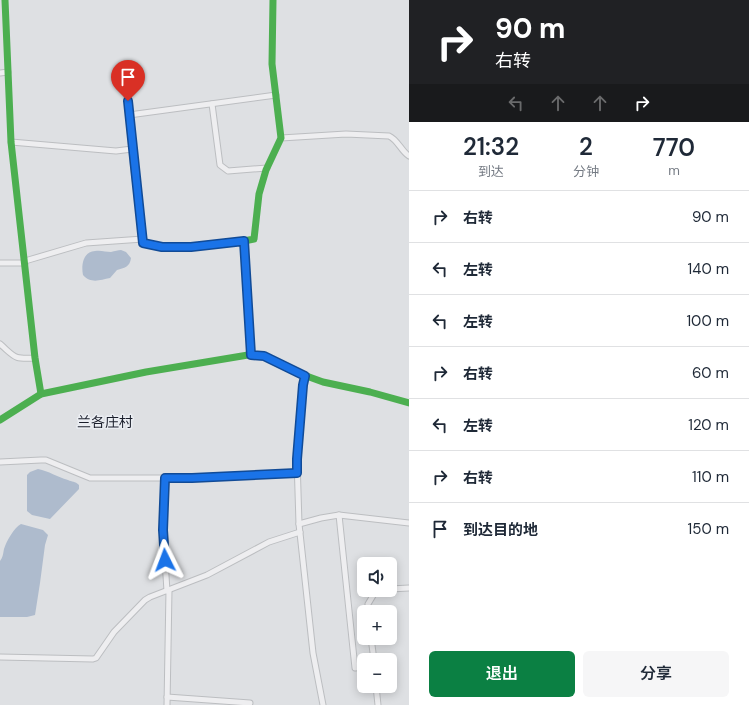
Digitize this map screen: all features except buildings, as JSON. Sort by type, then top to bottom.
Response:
[{"type":"street","points":[[5,0],[12,142],[35,358],[41,394]]},
{"type":"street","points":[[125,76],[143,243],[162,247],[191,247],[254,239],[258,194],[267,168],[281,138],[272,64],[272,16],[274,0]]},
{"type":"street","points":[[0,73],[8,72]]},
{"type":"street","points":[[129,115],[276,95]]},
{"type":"street","points":[[212,104],[220,166],[228,171],[267,168]]},
{"type":"street","points":[[281,138],[346,134],[389,136],[394,138],[403,152],[409,156]]},
{"type":"street","points":[[12,142],[116,151],[132,149]]},
{"type":"street","points":[[0,263],[25,262],[86,243],[143,239]]},
{"type":"street","points":[[244,241],[251,355]]},
{"type":"street","points":[[0,344],[10,354],[19,359],[35,358]]},
{"type":"street","points":[[0,420],[28,404],[41,394],[146,372],[231,357],[251,355],[264,356],[305,376],[323,382],[370,392],[409,403]]},
{"type":"street","points":[[305,376],[297,459],[299,524],[314,653],[323,705]]},
{"type":"street","points":[[0,462],[46,460],[90,478],[192,478],[297,473]]},
{"type":"street","points":[[165,478],[163,530],[168,590],[167,705]]},
{"type":"street","points":[[299,524],[339,515],[409,523]]},
{"type":"street","points":[[339,515],[355,668],[357,668]]},
{"type":"street","points":[[0,657],[93,660],[114,632],[145,600],[207,575],[269,542],[300,532]]},
{"type":"street","points":[[397,589],[409,588]]},
{"type":"street","points":[[377,693],[378,705]]},
{"type":"street","points":[[167,697],[225,703],[250,703]]},
{"type":"water","points":[[121,250],[126,252],[131,258],[130,261],[128,265],[117,270],[110,278],[89,280],[83,275],[82,267],[85,256],[91,252],[111,252]]},
{"type":"water","points":[[38,469],[75,482],[79,485],[79,489],[50,519],[32,515],[27,511],[27,475]]},
{"type":"water","points":[[21,524],[43,530],[48,535],[45,545],[35,615],[27,617],[0,617],[0,561],[9,538],[13,531]]},
{"type":"traffic: fast","points":[[5,0],[11,142],[35,358],[41,394]]},
{"type":"traffic: fast","points":[[251,355],[244,241],[254,239],[259,194],[266,170],[281,138],[272,64],[273,0]]},
{"type":"traffic: fast","points":[[0,420],[41,394],[146,372],[248,355],[264,356],[301,374],[323,382],[370,392],[409,403]]},
{"type":"district","name":"兰各庄村","points":[[105,422]]},
{"type":"route","points":[[128,101],[143,243],[162,247],[191,247],[244,241],[251,355],[264,356],[305,376],[303,385],[297,473],[165,478],[163,530],[165,560]]}]
